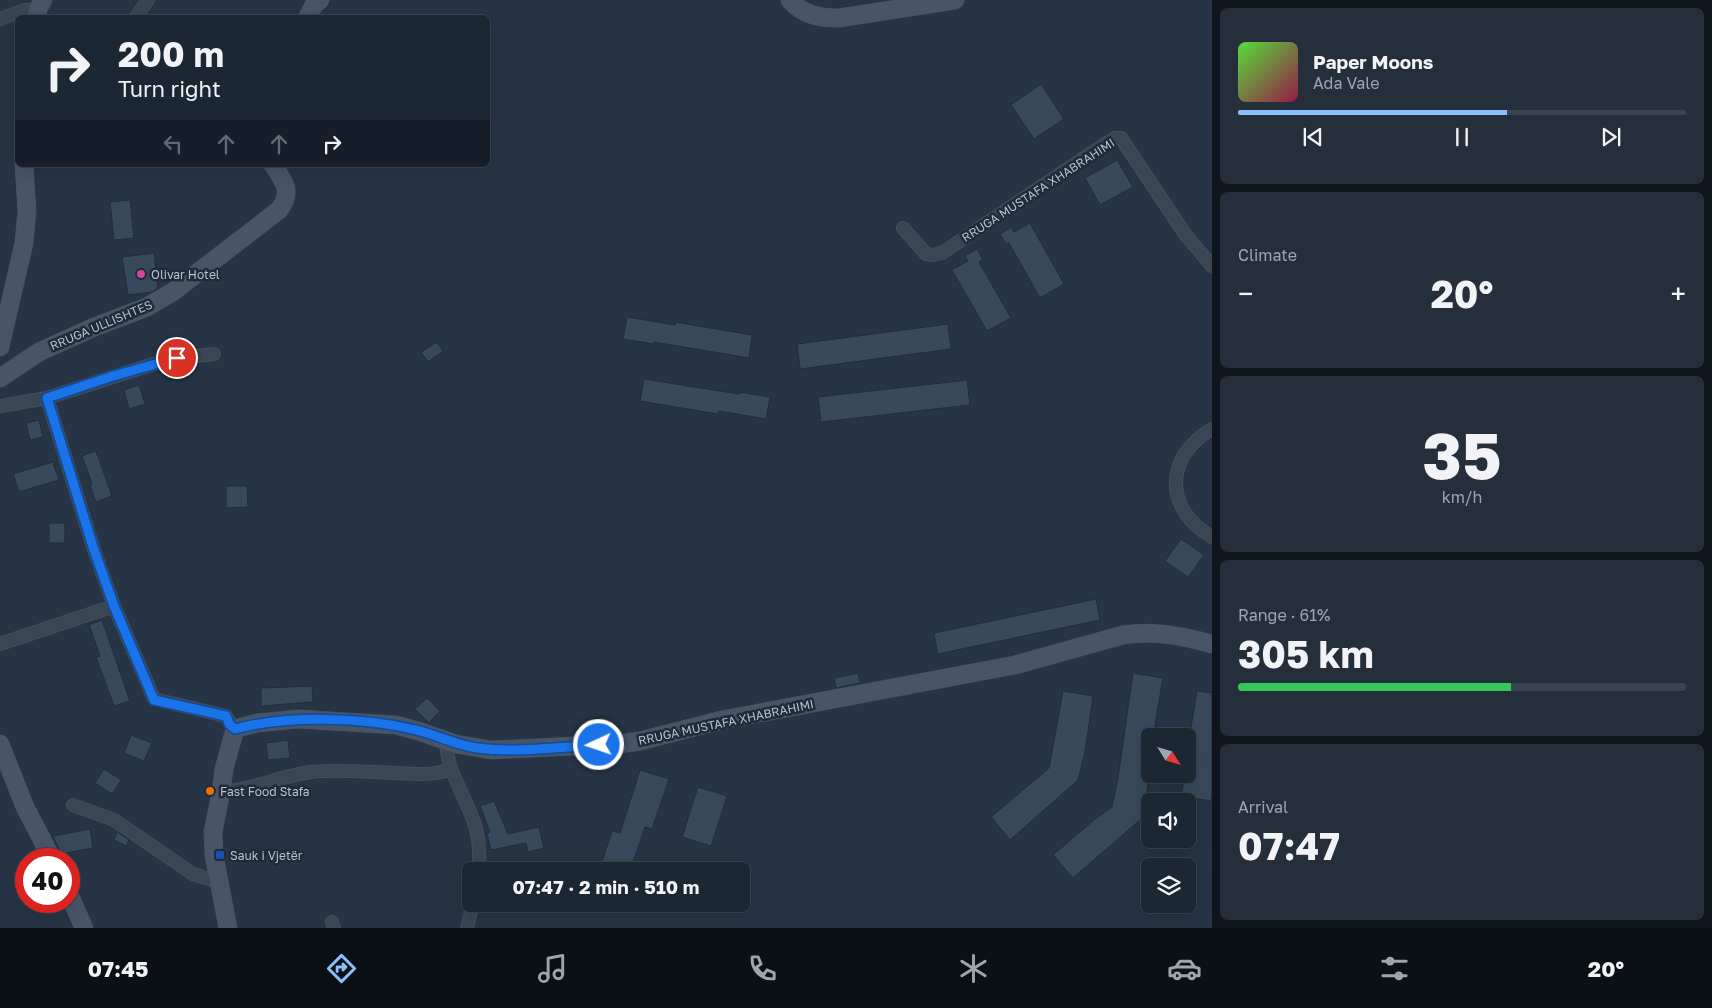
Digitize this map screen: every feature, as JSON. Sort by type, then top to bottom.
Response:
[{"type":"street","points":[[136,15],[148,0]]},
{"type":"street","points":[[309,15],[314,5],[320,0]]},
{"type":"street","points":[[790,0],[796,7],[809,14],[824,18],[839,18],[955,0]]},
{"type":"street","points":[[0,18],[25,10],[39,9]]},
{"type":"street","name":"RRUGA MUSTAFA XHABRAHIMI","points":[[903,228],[934,261],[942,253],[1108,142],[1115,138],[1121,138],[1185,234],[1212,266]]},
{"type":"street","points":[[0,347],[24,243],[27,211],[24,167]]},
{"type":"street","name":"RRUGA ULLISHTES","points":[[0,378],[39,352],[92,328],[147,307],[190,279],[278,210],[284,203],[286,189],[284,181],[274,167]]},
{"type":"street","points":[[0,406],[47,398],[160,362],[214,354]]},
{"type":"street","points":[[47,398],[93,547],[114,606],[154,700],[226,716],[230,725],[235,729],[224,769],[213,832],[218,882],[228,928]]},
{"type":"street","points":[[1212,429],[1194,441],[1182,456],[1176,472],[1176,493],[1186,514],[1204,533],[1212,537]]},
{"type":"street","points":[[0,644],[114,606]]},
{"type":"street","name":"RRUGA MUSTAFA XHABRAHIMI","points":[[235,729],[298,719],[396,726],[418,730],[456,744],[491,750],[619,744],[640,741],[722,720],[1016,665],[1137,632],[1174,634],[1212,644]]},
{"type":"street","points":[[445,740],[451,769],[477,826],[479,862]]},
{"type":"street","points":[[2,753],[25,807],[46,848]]},
{"type":"street","points":[[221,792],[235,791],[311,772],[364,771],[418,775],[439,774],[451,769]]},
{"type":"street","points":[[73,805],[114,820],[193,874],[218,882]]},
{"type":"street","points":[[467,928],[471,912]]},
{"type":"street","points":[[77,913],[84,928]]},
{"type":"building","points":[[1041,84],[1064,119],[1034,139],[1011,105]]},
{"type":"building","points":[[1117,160],[1133,187],[1100,205],[1085,178]]},
{"type":"building","points":[[130,200],[134,238],[114,240],[110,202]]},
{"type":"building","points":[[1030,223],[1064,284],[1040,298],[1009,243],[1006,244],[1000,234],[1012,227],[1014,232]]},
{"type":"building","points":[[977,249],[983,260],[979,262],[1011,318],[987,331],[952,270],[968,261],[965,256]]},
{"type":"building","name":"Olivar Hotel","points":[[154,253],[158,288],[152,292],[128,295],[122,257]]},
{"type":"building","points":[[627,317],[675,325],[675,322],[752,335],[749,358],[654,342],[654,344],[623,339]]},
{"type":"building","points":[[948,324],[951,349],[800,369],[797,344]]},
{"type":"building","points":[[437,342],[443,351],[428,362],[421,352]]},
{"type":"building","points":[[644,379],[770,397],[766,419],[719,411],[718,414],[640,401]]},
{"type":"building","points":[[967,380],[970,405],[821,422],[818,397]]},
{"type":"building","points":[[139,385],[145,404],[129,409],[124,390]]},
{"type":"building","points":[[39,420],[43,437],[30,440],[26,423]]},
{"type":"building","points":[[96,451],[112,496],[96,502],[82,456]]},
{"type":"building","points":[[53,462],[59,480],[19,492],[13,474]]},
{"type":"building","points":[[226,486],[247,486],[248,507],[226,508]]},
{"type":"building","points":[[49,523],[65,523],[65,543],[49,543]]},
{"type":"building","points":[[1181,539],[1204,555],[1188,577],[1165,561]]},
{"type":"building","points":[[1096,599],[1100,620],[938,654],[934,633]]},
{"type":"building","points":[[102,620],[130,701],[114,706],[96,657],[100,656],[89,625]]},
{"type":"building","points":[[858,673],[860,683],[836,688],[834,678]]},
{"type":"building","points":[[1133,673],[1163,678],[1154,728],[1141,728],[1141,783],[1148,783],[1147,793],[1141,793],[1141,819],[1073,878],[1053,855],[1112,807]]},
{"type":"building","points":[[312,686],[313,702],[261,706],[261,688]]},
{"type":"building","points":[[1063,691],[1093,696],[1085,752],[1078,780],[1010,840],[991,817],[1049,768]]},
{"type":"building","points":[[1197,691],[1212,693],[1211,801],[1196,798],[1196,793],[1182,793],[1183,783],[1196,783],[1196,728],[1191,728]]},
{"type":"building","points":[[427,698],[440,711],[429,723],[415,709]]},
{"type":"building","points":[[131,735],[152,743],[144,761],[124,753]]},
{"type":"building","points":[[288,740],[290,758],[268,760],[266,743]]},
{"type":"building","points":[[104,769],[121,780],[112,794],[95,783]]},
{"type":"building","points":[[640,770],[669,779],[652,829],[645,827],[633,862],[602,862],[612,831],[620,833]]},
{"type":"building","points":[[698,787],[727,796],[711,846],[682,837]]},
{"type":"building","points":[[494,801],[508,834],[539,827],[544,848],[528,852],[526,843],[491,850],[487,833],[490,832],[480,806]]},
{"type":"building","points":[[90,829],[93,848],[80,850],[80,848],[58,848],[53,836]]},
{"type":"building","points":[[117,832],[129,840],[126,846],[114,840]]},
{"type":"place","name":"Olivar Hotel","points":[[141,274]]},
{"type":"place","name":"Fast Food Stafa","points":[[210,791]]},
{"type":"place","name":"Sauk i Vjetër","points":[[220,855]]},
{"type":"route","points":[[177,358],[113,376],[47,398],[93,547],[114,606],[154,700],[226,716],[230,725],[235,729],[298,719],[344,721],[418,730],[456,744],[491,750],[599,745]]}]
